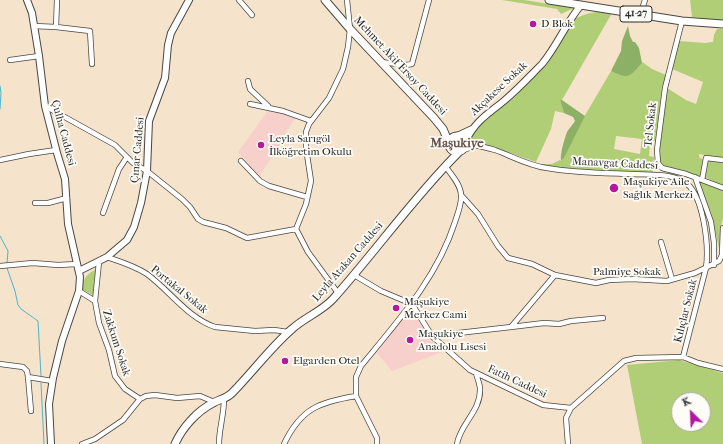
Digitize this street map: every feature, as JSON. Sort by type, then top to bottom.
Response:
[{"type":"main road","name":"Mehmet Akif Ersoy Caddesi","points":[[324,0],[350,30],[443,129]]},
{"type":"main road","name":"41-27","points":[[549,0],[682,21],[723,24]]},
{"type":"main road","points":[[443,129],[456,136],[462,137],[463,147],[456,152],[450,146]]},
{"type":"main road","points":[[443,129],[450,146],[450,156],[445,166]]},
{"type":"main road","points":[[450,146],[456,136]]},
{"type":"main road","name":"Leyla Atakan Caddesi","points":[[175,444],[181,433],[193,419],[214,402],[224,399],[233,392],[288,332],[305,319],[324,308],[354,275],[422,191],[463,147]]},
{"type":"street","name":"Çulha Caddesi","points":[[27,0],[34,26],[45,106],[65,179],[68,224],[79,271]]},
{"type":"street","points":[[56,0],[56,27]]},
{"type":"street","name":"Çınar Caddesi","points":[[79,271],[107,258],[126,240],[134,227],[141,203],[147,171],[149,121],[165,78],[168,45],[171,33],[189,0]]},
{"type":"street","points":[[239,0],[252,15]]},
{"type":"street","points":[[338,293],[308,252],[296,229],[311,180],[305,138],[307,127],[329,98],[340,77],[346,58],[350,30],[347,0]]},
{"type":"street","points":[[381,62],[406,65],[412,64],[429,0]]},
{"type":"street","points":[[640,15],[645,0]]},
{"type":"street","name":"Akçakese Sokak","points":[[472,129],[486,115],[512,94],[540,65],[549,54],[566,25],[581,5]]},
{"type":"street","name":"Tel Sokak","points":[[682,21],[665,88],[657,157],[658,163],[662,168],[694,177],[723,188]]},
{"type":"street","points":[[34,26],[90,31],[92,64]]},
{"type":"street","points":[[10,60],[39,56]]},
{"type":"street","points":[[248,81],[250,89],[270,107]]},
{"type":"street","points":[[250,104],[270,107],[311,120]]},
{"type":"street","points":[[45,106],[118,147],[136,165],[147,171],[182,199],[190,207],[198,219],[203,222],[226,228],[247,238],[296,229]]},
{"type":"street","points":[[456,136],[472,129]]},
{"type":"street","points":[[463,147],[472,129]]},
{"type":"street","name":"Manavgat Caddesi","points":[[463,147],[478,145],[545,168],[599,173],[667,176],[683,181],[692,190],[703,220],[707,248],[706,268]]},
{"type":"street","points":[[0,160],[56,150]]},
{"type":"street","points":[[103,213],[119,169],[127,157]]},
{"type":"street","points":[[702,180],[706,158],[723,160]]},
{"type":"street","points":[[241,161],[260,181],[269,186],[307,197]]},
{"type":"street","name":"Palmiye Sokak","points":[[445,166],[456,183],[461,195],[478,214],[498,246],[508,258],[532,264],[555,275],[596,283],[609,280],[632,279],[667,281],[695,274],[706,268]]},
{"type":"street","points":[[694,177],[711,222],[714,243],[714,264]]},
{"type":"street","points":[[377,444],[377,438],[356,396],[356,377],[361,366],[412,304],[432,273],[446,244],[457,215],[461,195]]},
{"type":"street","points":[[35,203],[67,198]]},
{"type":"street","points":[[706,268],[719,261],[722,255],[723,228]]},
{"type":"street","points":[[661,242],[672,279]]},
{"type":"street","name":"Portakal Sokak","points":[[107,258],[127,263],[141,270],[196,317],[209,325],[215,327],[255,331],[274,330],[288,332]]},
{"type":"street","points":[[95,301],[99,262]]},
{"type":"street","points":[[4,266],[33,263],[58,265],[78,264]]},
{"type":"street","name":"Kılıçlar Sokak","points":[[683,357],[706,268]]},
{"type":"street","points":[[51,444],[49,404],[52,381],[62,341],[79,291],[79,271]]},
{"type":"street","points":[[354,275],[381,291],[412,304]]},
{"type":"street","points":[[511,327],[555,275]]},
{"type":"street","name":"Zakkum Sokak","points":[[79,291],[95,301],[98,319],[110,350],[115,376],[125,389],[140,400]]},
{"type":"street","name":"Fatih Caddesi","points":[[412,304],[432,336],[464,365],[476,373],[543,405],[571,408]]},
{"type":"street","points":[[432,336],[544,323],[559,324],[571,321],[603,318]]},
{"type":"street","points":[[568,444],[566,418],[571,408],[624,361],[636,358],[683,357],[698,363],[723,369]]},
{"type":"street","points":[[0,364],[23,366],[27,371],[31,411]]},
{"type":"street","points":[[456,444],[458,437],[478,404],[480,389],[476,373]]},
{"type":"street","points":[[28,377],[52,381]]},
{"type":"street","points":[[82,444],[96,438],[123,420],[140,400],[155,395],[177,398],[202,396],[214,402]]},
{"type":"street","points":[[284,444],[303,416],[312,408],[335,399],[356,396]]},
{"type":"street","points":[[219,444],[219,434],[224,414],[224,399]]},
{"type":"shaded area","name":"Leyla Sarıgöl İlköğretim Okulu","points":[[269,109],[296,117],[283,137],[284,139],[259,176],[238,152]]},
{"type":"shaded area","name":"Maşukiye Anadolu Lisesi","points":[[411,309],[422,327],[442,352],[392,371],[377,353]]},
{"type":"green space","points":[[502,0],[524,0],[573,8],[561,14],[557,9]]},
{"type":"green space","points":[[690,0],[723,0],[723,21],[692,17]]},
{"type":"green space","points":[[596,12],[612,13],[562,100],[560,100],[564,113],[555,111],[551,129],[536,162],[470,139],[478,126],[495,111],[514,98],[540,70],[570,23],[582,16]]},
{"type":"green space","points":[[628,26],[633,42],[635,42],[639,48],[642,63],[628,76],[621,76],[611,71],[621,51],[622,41]]},
{"type":"green space","points":[[717,29],[723,29],[723,157],[721,158],[699,154],[699,157],[704,160],[701,176],[698,176],[666,167],[660,163],[659,145],[661,126],[667,88],[686,100],[696,104],[703,82],[672,69],[679,41],[705,43],[713,42]]},
{"type":"green space","points":[[642,63],[666,75],[662,88],[655,141],[650,141],[649,156],[654,157],[653,173],[565,168],[542,165],[552,164],[560,160],[561,161],[564,158],[577,129],[611,71],[621,76],[628,76]],"holes":[[[616,136],[642,139],[640,154],[614,149]]]},
{"type":"green space","points":[[560,100],[585,116],[564,158],[561,161],[566,135],[575,121],[573,117],[564,113]]},
{"type":"green space","points":[[712,160],[723,163],[723,186],[705,177],[707,164]]},
{"type":"green space","points":[[698,181],[723,190],[723,218],[720,230],[719,248],[711,213]]},
{"type":"green space","points":[[96,269],[93,295],[83,290],[82,287],[84,280]]},
{"type":"green space","points":[[679,360],[723,373],[723,444],[642,444],[627,365]]},
{"type":"waterway","points":[[0,86],[0,109]]},
{"type":"waterway","points":[[0,236],[8,251],[7,263]]},
{"type":"waterway","points":[[7,268],[18,305],[21,309],[38,321],[41,376]]},
{"type":"waterway","points":[[41,383],[44,444]]},
{"type":"place","name":"D Blok","points":[[533,24]]},
{"type":"place","name":"Leyla Sarıgöl İlköğretim Okulu","points":[[261,145]]},
{"type":"place","name":"Maşukiye Aile Sağlık Merkezi","points":[[614,188]]},
{"type":"place","name":"Maşukiye Merkez Cami","points":[[396,308]]},
{"type":"place","name":"Maşukiye Anadolu Lisesi","points":[[410,340]]},
{"type":"place","name":"Elgarden Otel","points":[[285,361]]},
{"type":"district","name":"Maşukiye","points":[[457,144]]}]
